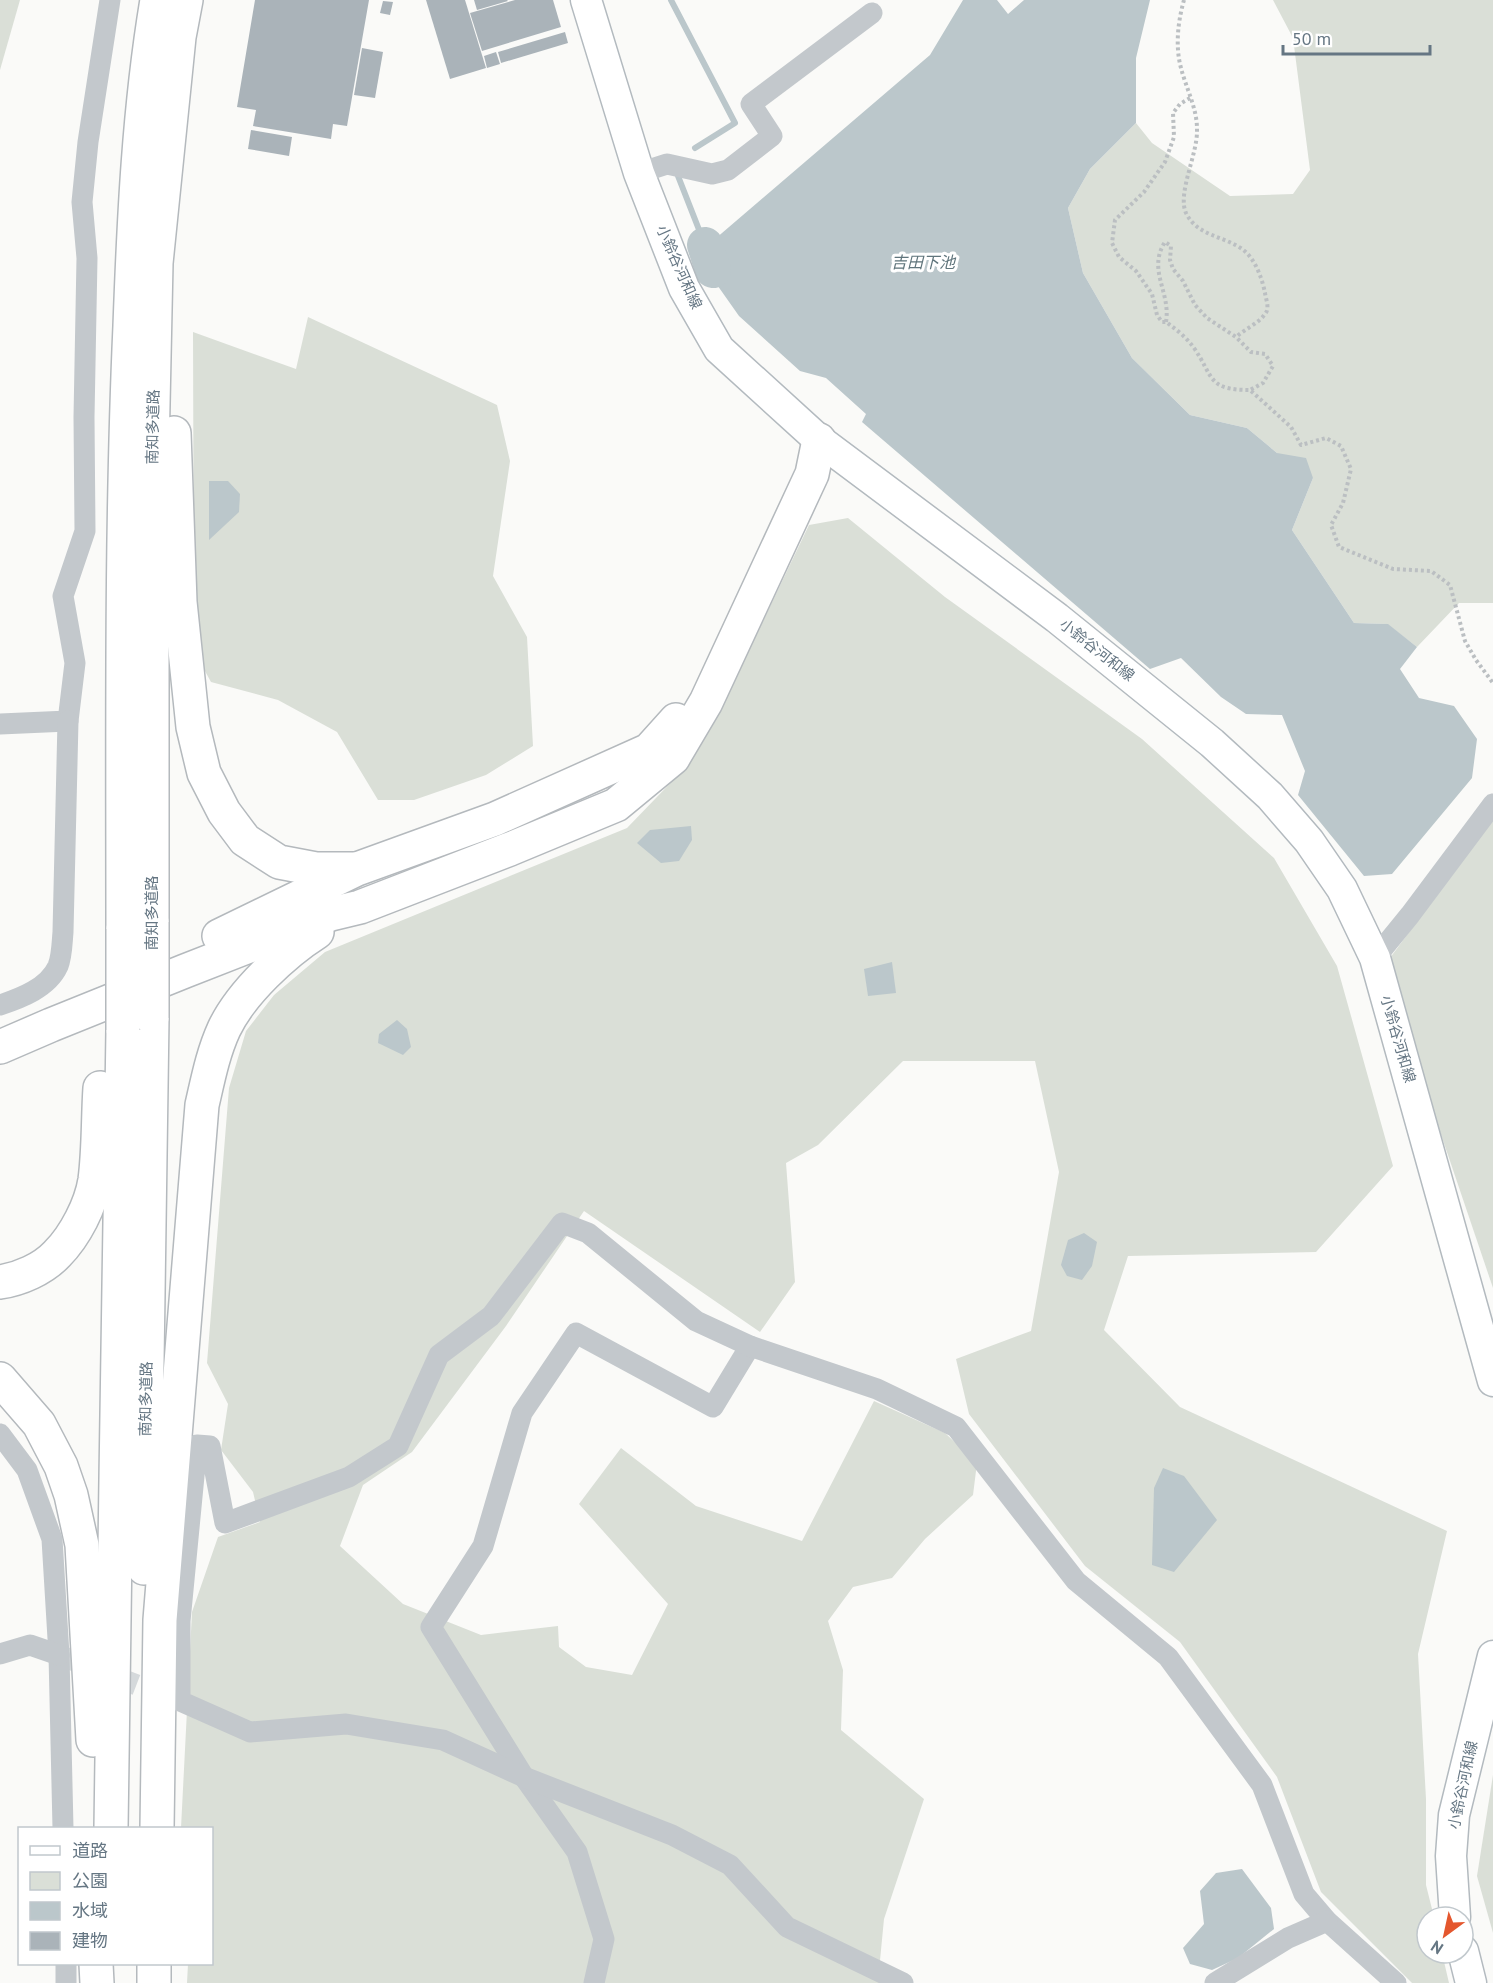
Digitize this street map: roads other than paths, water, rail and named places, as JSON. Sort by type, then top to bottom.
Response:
[{"type":"highway","name":"南知多道路","points":[[111,1827],[117,1302],[126,1030],[123,731],[126,428],[138,168],[148,51],[157,0]]},
{"type":"highway","name":"南知多道路","points":[[126,933],[153,451],[156,263],[179,37],[186,0]]},
{"type":"highway","points":[[156,263],[172,284],[180,602],[193,727],[204,773],[224,812],[244,840],[279,862],[316,869],[357,869]]},
{"type":"highway","points":[[0,1031],[37,1013],[188,952],[357,869],[495,819],[649,750],[679,716],[734,603],[794,467],[819,440]]},
{"type":"highway","points":[[0,1047],[185,970],[331,914],[360,907],[616,805],[673,758],[706,702],[812,474],[819,440]]},
{"type":"highway","points":[[157,1827],[160,1620],[202,1105],[210,1068],[225,1027],[250,991],[283,957],[312,936],[360,907]]},
{"type":"highway","name":"南知多道路","points":[[126,1030],[147,1331],[142,1827]]},
{"type":"highway","points":[[0,1282],[28,1274],[57,1255],[86,1210],[95,1182],[126,1030]]},
{"type":"highway","points":[[0,1379],[39,1424],[61,1466],[71,1495],[82,1545],[93,1730],[92,1827]]},
{"type":"highway","points":[[96,1965],[97,1983]]},
{"type":"highway","points":[[109,1965],[109,1983]]},
{"type":"highway","points":[[140,1965],[140,1983]]},
{"type":"highway","points":[[154,1965],[154,1983]]},
{"type":"main road","name":"小鈴谷河和線","points":[[585,0],[639,173],[684,288],[719,349],[819,440],[1057,618],[1212,743],[1270,796],[1309,841],[1342,889],[1375,958],[1493,1381]]},
{"type":"main road","name":"小鈴谷河和線","points":[[1454,1905],[1451,1856],[1454,1815],[1493,1656]]},
{"type":"main road","points":[[1466,1965],[1471,1983]]},
{"type":"street","points":[[0,1005],[18,999],[45,984],[58,965],[63,932],[68,721],[75,663],[63,596],[85,531],[84,417],[87,258],[82,202],[88,142],[110,0]]},
{"type":"street","points":[[639,173],[667,164],[712,174],[728,170],[772,136],[751,104],[873,13]]},
{"type":"street","points":[[0,724],[68,721]]},
{"type":"street","points":[[1375,958],[1493,804]]},
{"type":"street","points":[[903,1983],[787,1927],[730,1865],[672,1835],[524,1777],[443,1740],[346,1724],[250,1732],[180,1701],[180,1621],[197,1445],[210,1446],[225,1523],[349,1477],[398,1446],[439,1355],[491,1316],[562,1223],[588,1233],[696,1321],[750,1346],[877,1389],[956,1427],[1076,1581],[1168,1657],[1262,1785],[1304,1894],[1327,1920],[1396,1983]]},
{"type":"street","points":[[594,1983],[604,1939],[577,1852],[524,1777],[431,1627],[483,1546],[522,1413],[576,1333],[713,1407],[750,1346]]},
{"type":"street","points":[[0,1434],[27,1470],[52,1539],[59,1655],[63,1827]]},
{"type":"street","points":[[0,1654],[30,1645],[59,1655]]},
{"type":"street","points":[[1215,1983],[1288,1938],[1327,1920]]},
{"type":"street","points":[[66,1965],[66,1983]]},
{"type":"water","name":"吉田下池","points":[[963,0],[997,0],[1008,14],[1024,0],[1150,0],[1136,58],[1136,123],[1090,169],[1068,208],[1083,273],[1132,358],[1190,415],[1247,428],[1277,453],[1306,458],[1313,478],[1292,530],[1354,623],[1388,624],[1417,647],[1400,669],[1419,698],[1454,706],[1477,739],[1472,778],[1392,874],[1364,876],[1298,795],[1305,771],[1282,715],[1246,714],[1221,697],[1181,658],[1150,669],[862,422],[866,414],[826,378],[800,371],[739,316],[708,272],[719,267],[715,239],[930,55]]},
{"type":"water","points":[[209,481],[228,481],[240,494],[239,512],[209,540]]},
{"type":"water","points":[[691,826],[692,840],[679,861],[661,863],[637,843],[650,830]]},
{"type":"water","points":[[892,962],[896,993],[868,996],[864,969]]},
{"type":"water","points":[[397,1020],[407,1029],[411,1047],[403,1055],[378,1043],[379,1034]]},
{"type":"water","points":[[1084,1233],[1097,1242],[1092,1266],[1082,1280],[1067,1276],[1061,1265],[1068,1240]]},
{"type":"water","points":[[1163,1468],[1184,1476],[1217,1520],[1174,1572],[1152,1565],[1154,1488]]},
{"type":"water","points":[[1242,1869],[1271,1908],[1274,1929],[1238,1958],[1212,1970],[1190,1964],[1183,1948],[1204,1924],[1200,1891],[1216,1873]]},
{"type":"waterway","points":[[671,0],[735,123],[695,148]]},
{"type":"waterway","points":[[678,176],[705,245]]},
{"type":"waterway","points":[[705,245],[713,270]]},
{"type":"tunnel","points":[[59,1655],[168,1697]]}]
